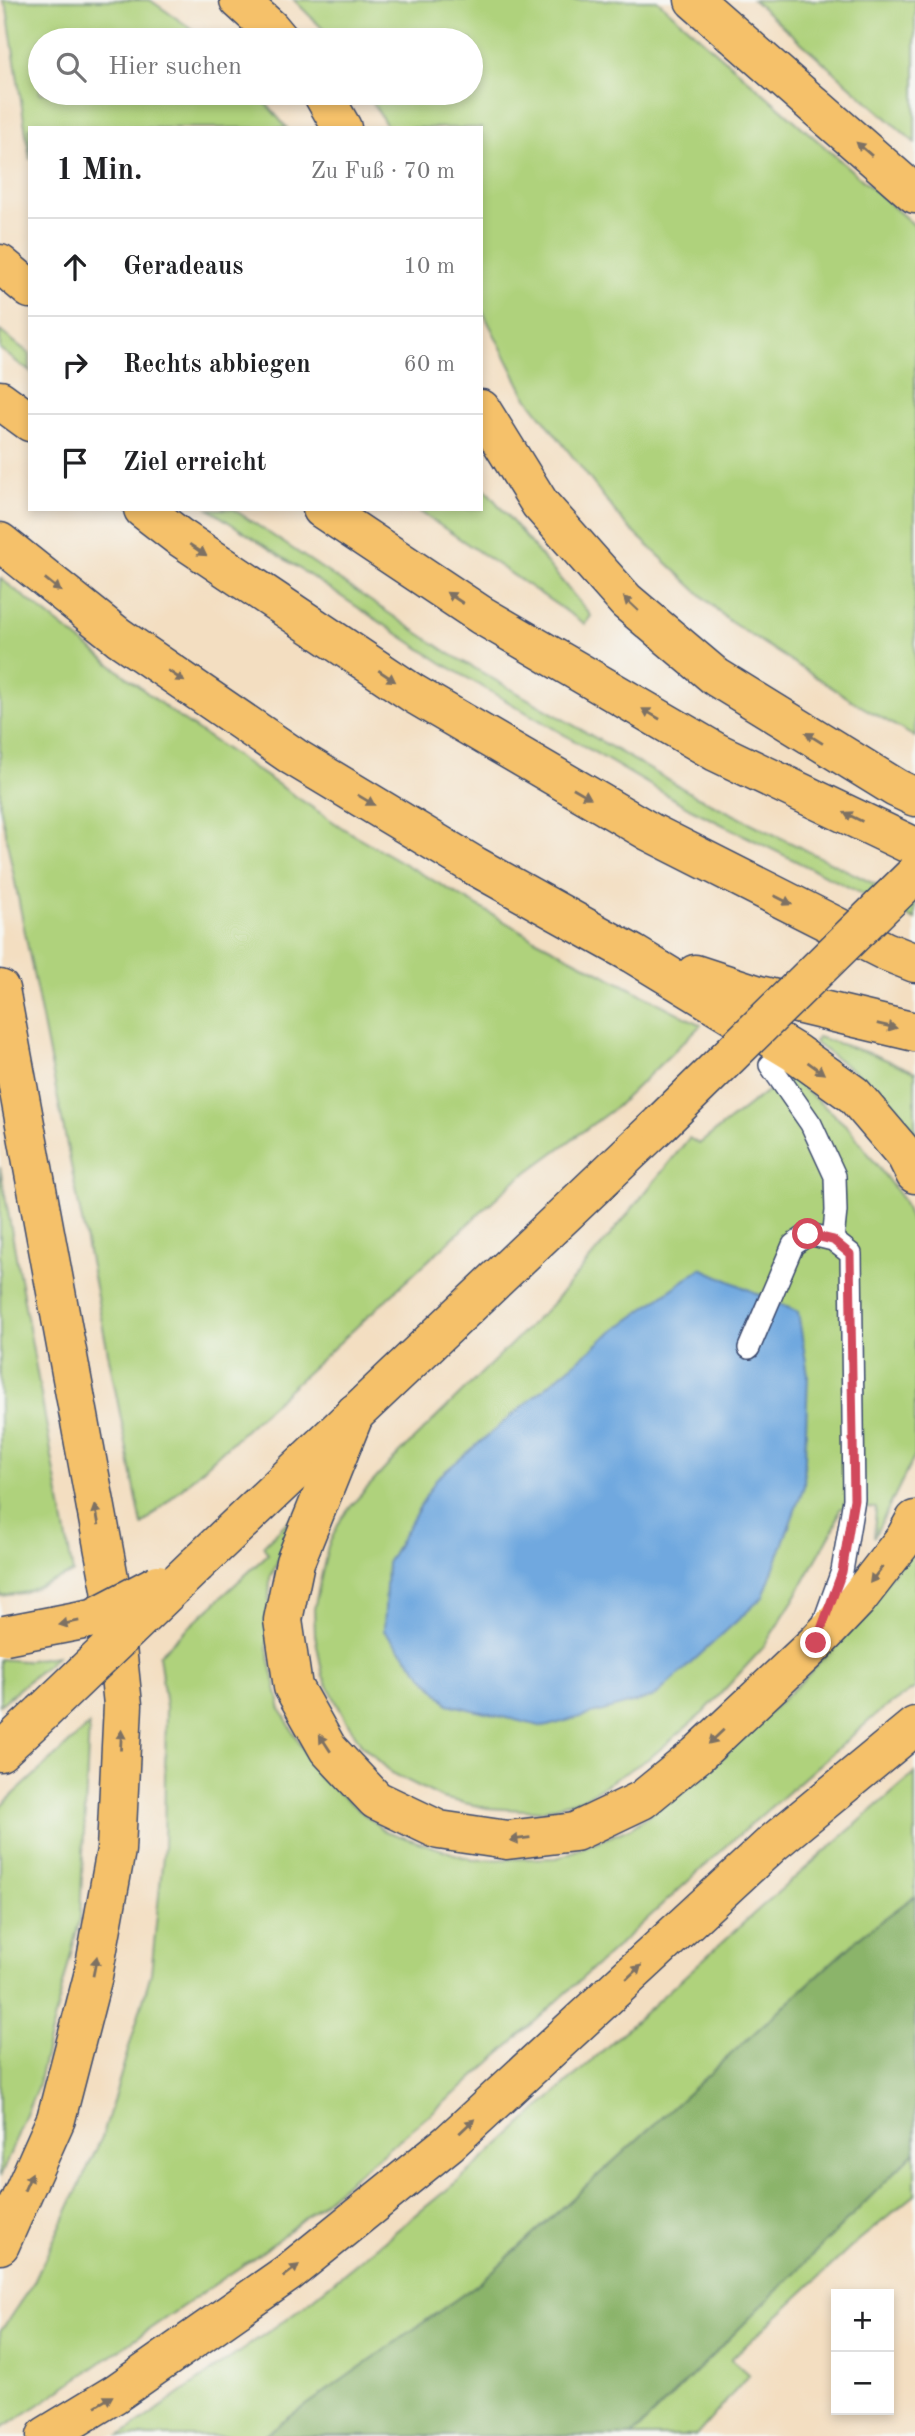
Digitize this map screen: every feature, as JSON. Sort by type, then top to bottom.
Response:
[{"type":"main road","points":[[239,0],[268,28]]},
{"type":"main road","points":[[694,0],[915,194]]},
{"type":"main road","points":[[330,105],[341,126]]},
{"type":"main road","points":[[0,264],[28,287]]},
{"type":"main road","points":[[0,400],[28,421]]},
{"type":"main road","points":[[483,412],[540,504],[626,601],[716,677],[896,788],[915,797]]},
{"type":"main road","points":[[146,511],[178,536],[414,694],[650,832],[885,951],[915,963]]},
{"type":"main road","points":[[325,511],[481,615],[716,751],[915,847]]},
{"type":"main road","points":[[0,542],[120,637],[294,757],[475,866],[633,954],[794,1052],[854,1095],[906,1156],[915,1174]]},
{"type":"main road","points":[[0,1752],[660,1124],[915,874]]},
{"type":"main road","points":[[633,954],[759,995],[915,1032]]},
{"type":"main road","points":[[0,989],[111,1589],[123,1705],[116,1850],[93,1976],[55,2119],[0,2245]]},
{"type":"main road","points":[[355,1413],[295,1562],[283,1620],[293,1687],[328,1749],[376,1800],[439,1830],[508,1840],[575,1832],[642,1800],[697,1755],[816,1643],[857,1600],[905,1538],[915,1520]]},
{"type":"main road","points":[[3,1635],[93,1618],[197,1564]]},
{"type":"main road","points":[[46,2436],[115,2394],[288,2273],[438,2151],[773,1843],[915,1726]]},
{"type":"lane","points":[[770,1065],[811,1124],[835,1176],[833,1240]]},
{"type":"lane","points":[[749,1348],[793,1245],[808,1234],[833,1240],[850,1254],[854,1499],[842,1572],[816,1643]]},
{"type":"green space","points":[[2,0],[150,0],[191,28],[28,28],[28,105],[267,105],[285,126],[28,126],[28,147],[7,8]]},
{"type":"green space","points":[[294,0],[657,0],[915,226],[915,737],[859,705],[729,621],[624,523],[525,395],[483,312],[483,126],[387,126],[374,105],[483,105],[483,28],[322,28]]},
{"type":"green space","points":[[753,0],[915,0],[915,143]]},
{"type":"green space","points":[[0,331],[28,352],[28,370],[0,349]]},
{"type":"green space","points":[[483,486],[591,616],[585,624],[419,511],[483,511]]},
{"type":"green space","points":[[212,511],[236,511],[450,654],[696,796],[915,904],[915,920],[691,809],[442,663]]},
{"type":"green space","points":[[0,578],[178,717],[344,829],[535,939],[701,1025],[616,1107],[511,1184],[142,1525],[0,806]]},
{"type":"green space","points":[[818,1037],[875,1055],[915,1072],[915,1149],[872,1085],[814,1042]]},
{"type":"green space","points":[[788,1075],[849,1128],[903,1200],[915,1232],[915,1455],[874,1537],[876,1508],[840,1508],[835,1526],[762,1649],[703,1713],[651,1757],[582,1799],[540,1811],[487,1808],[442,1798],[392,1773],[361,1744],[323,1676],[315,1635],[314,1609],[328,1546],[341,1519],[394,1459],[551,1305],[689,1138],[699,1144]]},
{"type":"green space","points":[[0,1167],[73,1573],[22,1593],[0,1596]]},
{"type":"green space","points":[[303,1506],[270,1578],[267,1647],[281,1710],[318,1776],[385,1831],[473,1860],[557,1858],[631,1828],[703,1776],[809,1674],[915,1546],[915,1688],[879,1712],[731,1842],[469,2082],[265,2250],[0,2429],[0,2332],[35,2280],[103,2135],[151,1973],[164,1846],[166,1707],[159,1655],[268,1554],[263,1546]]},
{"type":"green space","points":[[57,1656],[0,1705],[0,1659],[23,1661]]},
{"type":"green space","points":[[89,1725],[80,1918],[37,2088],[0,2178],[0,1807]]},
{"type":"green space","points":[[915,1773],[915,1896],[862,1935],[482,2281],[263,2436],[120,2436],[299,2310],[471,2170],[760,1908]]},
{"type":"green space","points":[[915,1896],[915,2152],[632,2436],[263,2436],[482,2281],[862,1935]]},
{"type":"green space","points":[[915,2152],[915,2195],[859,2240],[731,2359],[749,2375],[696,2436],[632,2436]]},
{"type":"water","points":[[701,1268],[798,1312],[808,1374],[804,1486],[763,1597],[654,1697],[544,1727],[448,1704],[384,1631],[387,1563],[436,1479],[608,1335]]},
{"type":"route","points":[[808,1234],[833,1240],[850,1254],[854,1499],[842,1572],[816,1643]]}]
